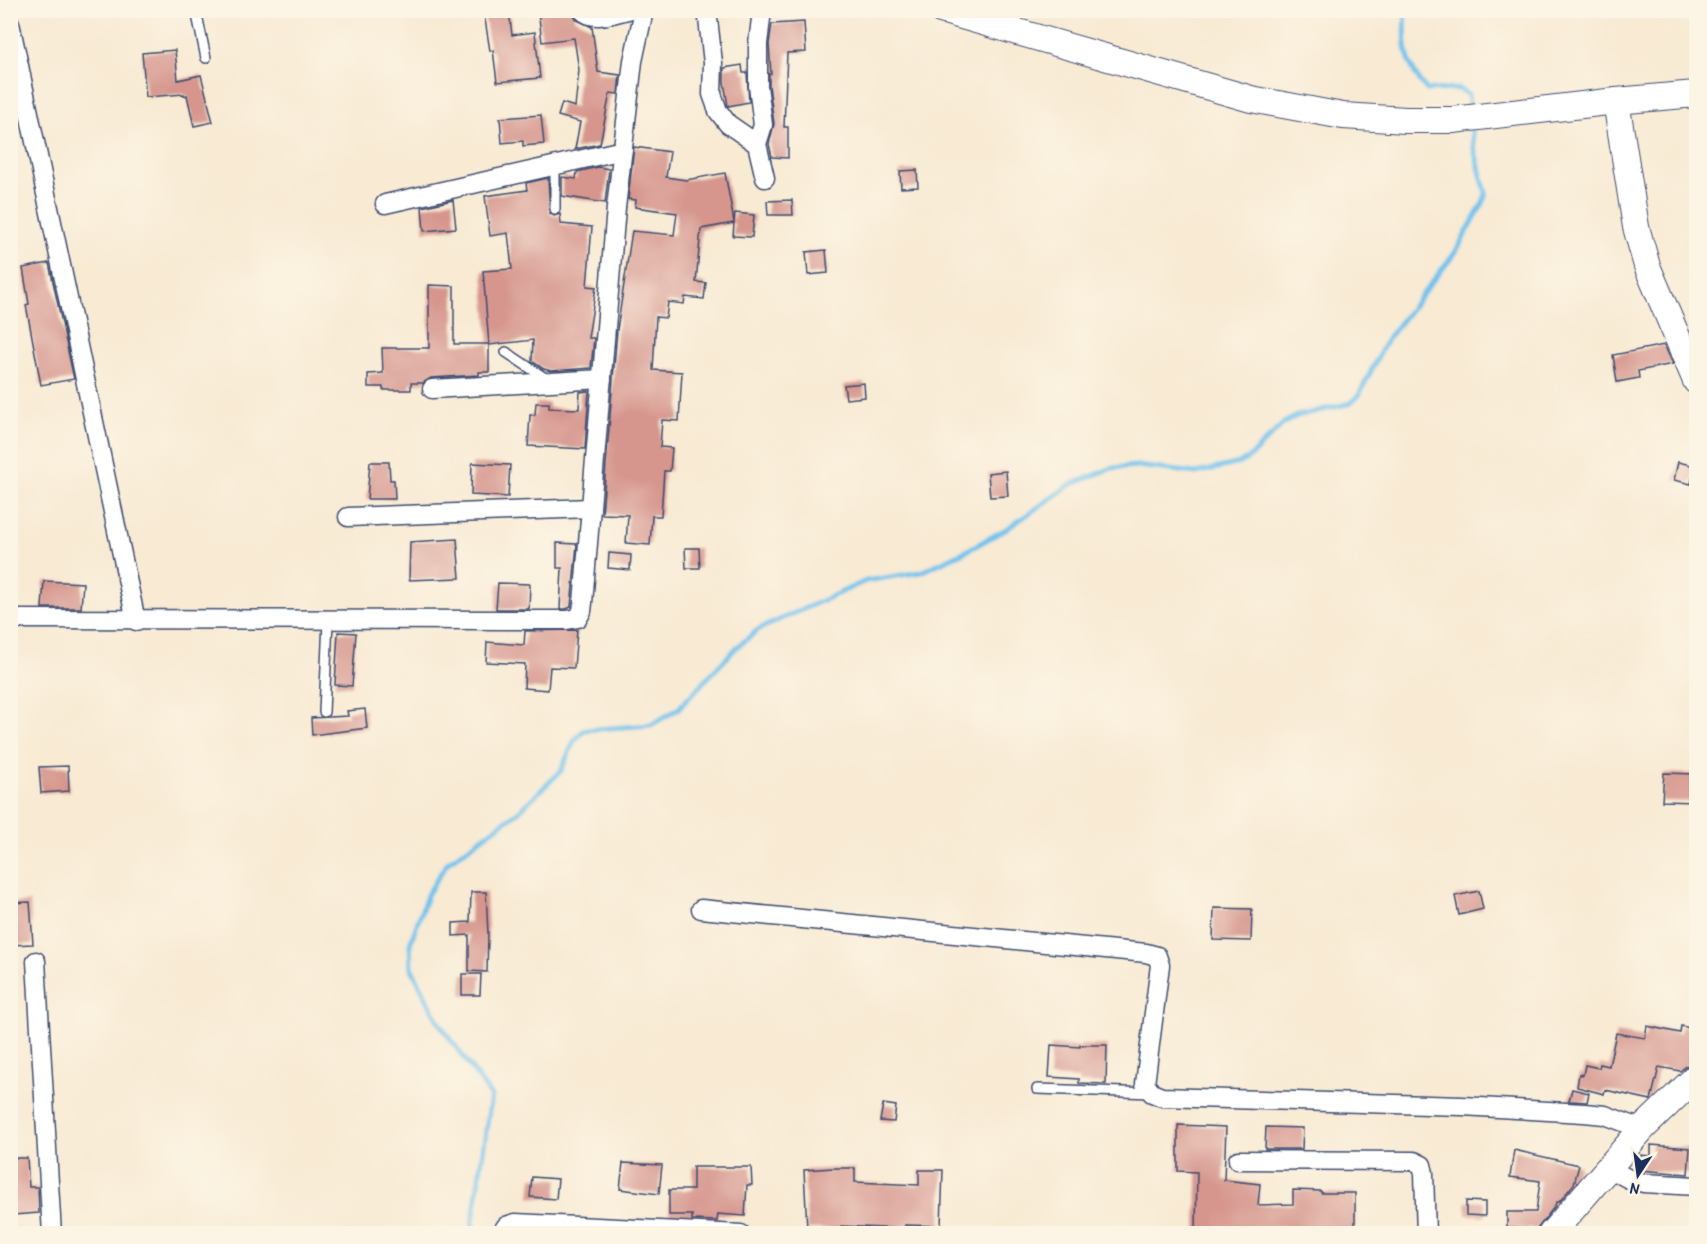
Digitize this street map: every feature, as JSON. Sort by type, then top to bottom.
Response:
[{"type":"street","points":[[582,10],[588,15],[598,16],[628,10]]},
{"type":"street","points":[[10,619],[328,621],[578,618],[583,603],[623,150],[633,61],[644,10]]},
{"type":"street","points":[[707,10],[712,63],[712,94],[717,111],[728,124],[757,144]]},
{"type":"street","points":[[762,10],[758,44],[758,86],[763,125],[757,144],[765,178]]},
{"type":"street","points":[[956,12],[1251,99],[1343,116],[1453,120],[1696,94]]},
{"type":"street","points":[[10,23],[136,621]]},
{"type":"street","points":[[1616,101],[1636,226],[1647,266],[1696,381]]},
{"type":"street","points":[[385,204],[623,150]]},
{"type":"street","points":[[432,388],[602,379]]},
{"type":"street","points":[[348,517],[591,508]]},
{"type":"street","points":[[701,909],[1146,953],[1157,956],[1160,965],[1145,1084],[1152,1094],[1162,1097],[1462,1106],[1584,1113],[1605,1115],[1642,1129]]},
{"type":"street","points":[[36,961],[52,1233]]},
{"type":"street","points":[[1551,1233],[1642,1129],[1696,1077]]},
{"type":"street","points":[[1238,1160],[1414,1161],[1422,1165],[1424,1173],[1426,1233]]},
{"type":"street","points":[[1608,1168],[1629,1179],[1644,1183],[1696,1186]]},
{"type":"street","points":[[501,1233],[506,1226],[515,1223],[741,1233]]},
{"type":"lane","points":[[196,10],[206,57]]},
{"type":"lane","points":[[555,166],[555,209]]},
{"type":"lane","points":[[506,352],[550,381]]},
{"type":"lane","points":[[324,712],[328,621]]},
{"type":"lane","points":[[1037,1089],[1152,1094]]},
{"type":"building","points":[[509,10],[512,35],[535,32],[540,78],[497,82],[493,50],[490,51],[484,13]]},
{"type":"building","points":[[538,10],[571,10],[575,19],[592,27],[598,72],[620,75],[618,94],[610,93],[600,144],[575,149],[580,122],[558,116],[562,103],[575,107],[579,70],[574,38],[542,42]]},
{"type":"building","points":[[804,22],[806,52],[787,53],[784,127],[788,127],[788,158],[772,157],[769,144],[774,124],[769,85],[769,74],[771,74],[769,44],[772,24]]},
{"type":"building","points":[[175,50],[178,80],[201,75],[213,122],[194,126],[187,95],[146,97],[142,53]]},
{"type":"building","points":[[742,65],[743,73],[747,73],[749,102],[728,106],[724,68]]},
{"type":"building","points":[[541,115],[544,144],[523,146],[523,141],[502,143],[500,118]]},
{"type":"building","points":[[634,147],[670,152],[666,177],[686,180],[725,173],[734,222],[735,213],[754,215],[752,237],[733,236],[734,223],[701,229],[696,282],[706,283],[704,299],[685,297],[684,304],[668,302],[666,318],[656,317],[653,370],[682,372],[679,421],[662,420],[660,447],[672,448],[670,471],[664,471],[661,516],[652,516],[650,545],[626,543],[628,515],[602,514],[617,330],[632,231],[674,235],[677,213],[635,207],[636,200],[628,199]]},
{"type":"building","points":[[598,167],[609,169],[605,203],[562,196],[562,177],[576,179],[577,172]]},
{"type":"building","points":[[917,170],[918,187],[901,188],[900,171]]},
{"type":"building","points":[[548,178],[550,213],[554,216],[560,214],[561,224],[592,227],[587,286],[596,287],[588,338],[594,338],[591,368],[551,371],[544,369],[532,361],[533,340],[489,345],[483,271],[512,269],[508,233],[490,236],[485,196],[527,190],[526,183]]},
{"type":"building","points":[[453,200],[456,228],[424,231],[422,207]]},
{"type":"building","points":[[792,200],[793,215],[768,215],[767,201]]},
{"type":"building","points":[[826,250],[828,273],[808,275],[806,252]]},
{"type":"building","points":[[49,263],[74,379],[41,385],[26,305],[29,304],[23,268]]},
{"type":"building","points":[[429,285],[454,286],[454,344],[489,344],[489,372],[479,372],[479,375],[431,378],[423,383],[411,383],[411,390],[383,390],[383,387],[368,387],[368,374],[383,373],[382,348],[429,348]]},
{"type":"building","points":[[1664,345],[1673,364],[1638,371],[1639,378],[1617,382],[1613,355]]},
{"type":"building","points":[[864,383],[865,397],[846,399],[844,385]]},
{"type":"building","points":[[589,391],[585,449],[528,446],[530,415],[535,415],[536,403],[549,403],[549,408],[579,409],[580,392]]},
{"type":"building","points":[[370,462],[389,462],[390,480],[394,480],[395,499],[367,499]]},
{"type":"building","points":[[1678,462],[1695,466],[1691,484],[1674,480]]},
{"type":"building","points":[[472,463],[510,465],[508,497],[471,495]]},
{"type":"building","points":[[1006,471],[1008,496],[990,497],[988,473]]},
{"type":"building","points":[[457,539],[460,578],[409,580],[410,542]]},
{"type":"building","points":[[557,543],[577,544],[571,607],[566,609],[560,609],[562,568],[557,568]]},
{"type":"building","points":[[685,548],[699,548],[700,568],[686,568]]},
{"type":"building","points":[[609,553],[631,555],[630,570],[608,568]]},
{"type":"building","points":[[44,581],[83,583],[81,608],[42,608]]},
{"type":"building","points":[[498,583],[530,584],[529,609],[496,609]]},
{"type":"building","points":[[577,630],[574,668],[550,667],[548,690],[524,688],[525,664],[486,662],[487,642],[524,645],[525,631]]},
{"type":"building","points":[[338,632],[356,633],[352,686],[335,685]]},
{"type":"building","points":[[365,709],[367,728],[312,735],[311,718],[348,716],[347,711]]},
{"type":"building","points":[[68,766],[69,791],[41,793],[39,767]]},
{"type":"building","points":[[1664,773],[1696,774],[1696,802],[1662,801]]},
{"type":"building","points":[[1479,891],[1483,909],[1459,915],[1455,896]]},
{"type":"building","points":[[471,892],[486,892],[487,972],[469,971],[469,935],[453,936],[453,923],[470,922]]},
{"type":"building","points":[[30,902],[33,944],[10,945],[10,903]]},
{"type":"building","points":[[1214,908],[1252,909],[1251,941],[1213,940]]},
{"type":"building","points":[[462,974],[481,974],[480,995],[462,995]]},
{"type":"building","points":[[1647,1026],[1680,1033],[1681,1026],[1696,1030],[1696,1062],[1680,1071],[1659,1067],[1651,1100],[1605,1090],[1604,1094],[1577,1087],[1579,1074],[1583,1075],[1585,1065],[1599,1068],[1600,1064],[1609,1066],[1616,1033],[1645,1038]]},
{"type":"building","points":[[1051,1045],[1080,1047],[1080,1045],[1107,1045],[1106,1084],[1079,1083],[1079,1079],[1049,1077]]},
{"type":"building","points":[[1572,1089],[1589,1093],[1587,1102],[1569,1101]]},
{"type":"building","points":[[883,1104],[896,1106],[894,1122],[880,1121]]},
{"type":"building","points":[[1178,1125],[1226,1127],[1224,1180],[1260,1184],[1258,1205],[1293,1204],[1293,1190],[1355,1193],[1355,1233],[1292,1232],[1292,1227],[1260,1228],[1259,1231],[1196,1230],[1197,1172],[1178,1171]]},
{"type":"building","points":[[1266,1127],[1303,1128],[1302,1149],[1265,1149]]},
{"type":"building","points":[[1651,1145],[1690,1148],[1688,1174],[1639,1170],[1641,1155],[1651,1156]]},
{"type":"building","points":[[1514,1150],[1579,1165],[1574,1184],[1559,1202],[1556,1202],[1537,1229],[1507,1228],[1507,1212],[1536,1212],[1540,1181],[1510,1177]]},
{"type":"building","points":[[12,1158],[27,1158],[29,1187],[38,1187],[39,1213],[13,1215]]},
{"type":"building","points":[[623,1163],[662,1165],[659,1194],[620,1189]]},
{"type":"building","points":[[693,1167],[751,1167],[752,1185],[747,1185],[745,1216],[718,1214],[717,1221],[692,1220],[692,1215],[669,1215],[669,1190],[693,1190]]},
{"type":"building","points":[[855,1168],[855,1182],[919,1185],[919,1170],[943,1170],[941,1226],[905,1225],[905,1229],[841,1226],[841,1229],[807,1229],[804,1170]]},
{"type":"building","points":[[532,1177],[558,1179],[556,1199],[530,1197]]},
{"type":"building","points":[[1466,1201],[1485,1202],[1485,1216],[1466,1215]]},
{"type":"waterway","points":[[1406,10],[1407,53],[1419,81],[1427,90],[1459,89],[1468,94],[1470,111]]},
{"type":"waterway","points":[[471,1234],[491,1096],[439,1023],[411,967],[410,944],[427,895],[447,863],[518,812],[561,771],[574,741],[584,730],[651,725],[678,709],[736,648],[759,629],[866,581],[921,572],[1008,528],[1070,485],[1112,468],[1137,466],[1196,473],[1240,463],[1250,457],[1284,423],[1297,416],[1351,403],[1359,395],[1387,339],[1455,253],[1483,203],[1486,193],[1474,148],[1471,123]]}]
